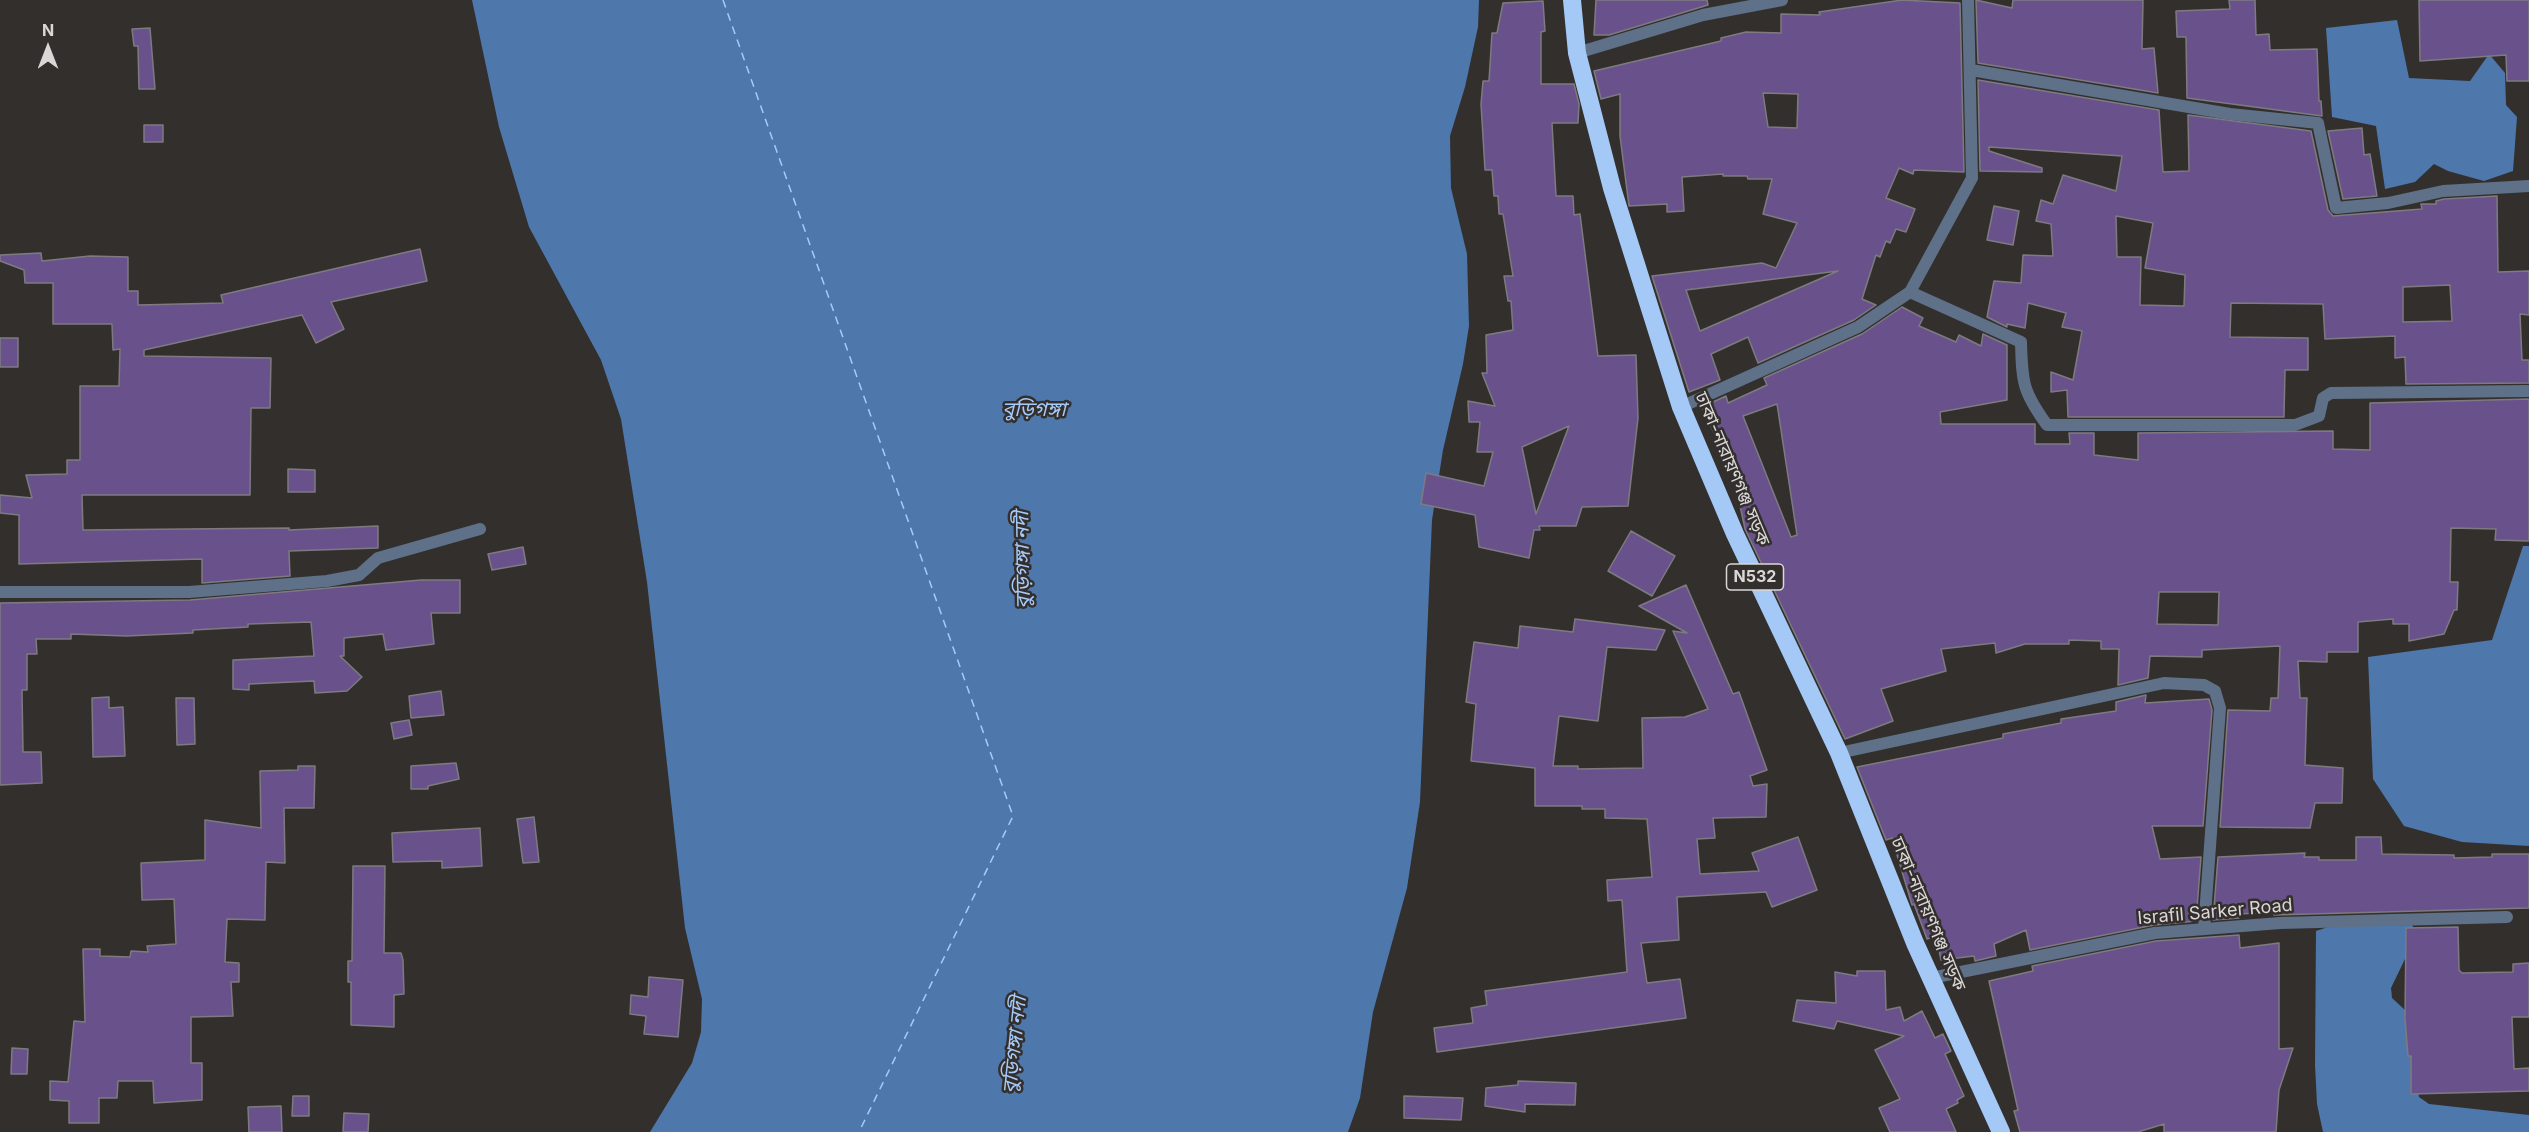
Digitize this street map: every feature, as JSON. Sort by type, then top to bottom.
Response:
[{"type":"highway","name":"ঢাকা-নারায়ণগঞ্জ সড়ক","points":[[1572,0],[1577,53],[1612,188],[1682,406],[1735,534],[1839,753],[1930,978],[2001,1132]]},
{"type":"street","points":[[1577,53],[1703,15],[1782,0]]},
{"type":"street","points":[[1682,406],[1858,327],[1910,292],[1972,178],[1968,0]]},
{"type":"street","points":[[1971,70],[2230,114],[2318,123],[2336,208],[2388,203],[2443,191],[2529,186]]},
{"type":"street","points":[[1910,292],[2021,342],[2022,372],[2028,398],[2047,425],[2295,425],[2319,416],[2323,398],[2331,393],[2529,391]]},
{"type":"street","points":[[0,592],[189,592],[327,581],[359,575],[378,558],[480,529]]},
{"type":"street","points":[[1839,753],[2164,683],[2204,685],[2215,691],[2220,708],[2204,929]]},
{"type":"street","name":"Israfil Sarker Road","points":[[1930,978],[2104,942],[2204,929],[2280,923],[2507,918]]},
{"type":"water","name":"বুড়িগঙ্গা","points":[[472,0],[1479,0],[1478,27],[1465,87],[1450,136],[1451,188],[1467,254],[1469,326],[1463,364],[1443,450],[1432,520],[1420,802],[1407,888],[1373,1012],[1360,1098],[1348,1132],[650,1132],[692,1063],[701,1032],[702,999],[685,928],[647,582],[621,419],[601,360],[529,227],[499,127]]},
{"type":"water","points":[[2397,20],[2409,78],[2470,81],[2489,54],[2505,73],[2506,105],[2517,117],[2513,171],[2484,181],[2448,171],[2434,164],[2415,182],[2385,189],[2376,126],[2332,117],[2326,28]]},
{"type":"water","points":[[2523,546],[2529,546],[2529,846],[2462,842],[2404,826],[2373,779],[2368,657],[2492,640]]},
{"type":"water","points":[[2412,925],[2417,934],[2391,988],[2392,998],[2406,1011],[2419,1097],[2429,1104],[2529,1115],[2529,1132],[2323,1132],[2317,1104],[2315,1065],[2316,931],[2331,926]]},
{"type":"building","points":[[1596,0],[1707,0],[1708,5],[1609,35],[1594,35]]},
{"type":"building","points":[[1902,0],[1960,3],[1964,172],[1914,170],[1913,174],[1899,168],[1886,198],[1915,209],[1906,232],[1896,229],[1890,243],[1886,241],[1880,257],[1876,255],[1862,299],[1876,305],[1854,320],[1758,363],[1748,337],[1711,354],[1720,380],[1689,392],[1652,276],[1762,263],[1776,268],[1797,223],[1763,214],[1772,179],[1748,179],[1747,176],[1723,176],[1723,174],[1682,177],[1684,211],[1667,212],[1667,204],[1629,206],[1620,136],[1620,94],[1601,99],[1594,71],[1721,41],[1721,38],[1746,32],[1781,33],[1781,14],[1820,15],[1819,12]],"holes":[[[1763,93],[1798,94],[1797,128],[1768,127]],[[1838,271],[1700,331],[1686,290],[1799,276]]]},
{"type":"building","points":[[1976,0],[2012,8],[2013,0],[2143,0],[2142,49],[2154,48],[2158,93],[1978,63]]},
{"type":"building","points":[[2229,0],[2255,0],[2256,35],[2269,34],[2270,50],[2317,49],[2319,101],[2321,101],[2322,116],[2187,98],[2186,37],[2177,37],[2176,11],[2230,9]]},
{"type":"building","points":[[2419,0],[2529,0],[2529,81],[2507,81],[2506,55],[2420,61]]},
{"type":"building","points":[[1543,1],[1545,31],[1541,32],[1541,84],[1574,84],[1579,104],[1578,123],[1552,123],[1556,196],[1573,196],[1574,215],[1580,214],[1598,356],[1636,355],[1638,418],[1628,506],[1582,507],[1576,526],[1539,526],[1540,530],[1534,530],[1529,558],[1479,547],[1475,515],[1421,504],[1426,473],[1484,486],[1493,452],[1477,452],[1480,422],[1469,422],[1468,401],[1495,406],[1482,373],[1487,373],[1486,335],[1513,330],[1511,301],[1508,301],[1504,276],[1513,276],[1503,214],[1499,214],[1498,196],[1494,196],[1492,170],[1485,170],[1481,104],[1483,81],[1489,81],[1492,33],[1497,33],[1503,3]],"holes":[[[1569,426],[1536,514],[1522,447]]]},
{"type":"building","points":[[150,28],[155,89],[139,89],[138,46],[134,46],[132,29]]},
{"type":"building","points":[[1978,80],[2159,110],[2163,172],[2189,171],[2188,115],[2311,131],[2328,210],[2333,216],[2422,209],[2421,204],[2436,204],[2436,201],[2444,199],[2497,196],[2498,272],[2529,271],[2529,315],[2520,314],[2522,360],[2529,360],[2529,383],[2406,384],[2405,357],[2395,358],[2395,336],[2325,339],[2323,304],[2231,303],[2230,337],[2308,338],[2308,370],[2285,370],[2284,417],[2068,417],[2067,390],[2051,392],[2051,372],[2073,380],[2082,331],[2062,327],[2066,313],[2028,303],[2025,328],[2007,324],[2007,327],[1987,317],[1994,281],[2021,283],[2023,255],[2053,256],[2051,224],[2036,221],[2041,200],[2053,204],[2063,175],[2116,191],[2122,156],[1989,147],[1989,151],[2042,168],[2042,172],[1980,171]],"holes":[[[2116,216],[2153,223],[2145,268],[2185,275],[2184,306],[2140,305],[2141,257],[2117,257]],[[2450,285],[2452,321],[2403,322],[2403,287]]]},
{"type":"building","points":[[144,125],[163,125],[163,142],[144,142]]},
{"type":"building","points":[[2362,128],[2364,155],[2370,154],[2377,196],[2343,199],[2328,131]]},
{"type":"building","points":[[1994,206],[2019,211],[2013,245],[1987,240]]},
{"type":"building","points":[[420,249],[427,281],[331,302],[344,329],[316,343],[302,315],[144,350],[144,356],[271,358],[270,408],[251,408],[250,495],[82,495],[83,530],[289,528],[289,530],[378,526],[378,548],[289,551],[290,576],[202,583],[202,559],[19,564],[19,515],[0,513],[0,495],[32,498],[26,475],[67,474],[67,460],[80,460],[80,386],[119,386],[120,349],[113,350],[112,324],[53,324],[53,283],[25,283],[24,270],[0,261],[0,255],[41,253],[42,261],[90,256],[128,257],[128,291],[138,291],[138,305],[223,303],[221,295]]},
{"type":"building","points":[[1902,307],[1923,318],[1919,326],[1956,342],[1959,335],[1981,346],[1983,334],[2007,345],[2007,400],[1940,412],[1941,424],[2035,424],[2035,444],[2070,444],[2069,433],[2094,433],[2094,455],[2138,460],[2138,433],[2333,431],[2333,449],[2370,450],[2370,403],[2529,399],[2529,541],[2495,540],[2496,529],[2451,528],[2450,582],[2458,582],[2457,610],[2454,610],[2444,634],[2409,641],[2409,624],[2393,624],[2393,619],[2358,622],[2358,652],[2327,652],[2327,662],[2298,661],[2300,698],[2307,698],[2305,765],[2343,768],[2342,803],[2315,803],[2310,828],[2220,827],[2228,710],[2270,711],[2271,698],[2278,698],[2280,646],[2202,650],[2202,657],[2150,656],[2148,678],[2118,685],[2119,649],[2101,649],[2101,641],[2069,640],[2069,644],[2025,644],[1996,653],[1995,643],[1941,649],[1946,671],[1881,689],[1893,721],[1845,739],[1745,529],[1733,473],[1702,407],[1726,396],[1728,403],[1767,385],[1764,378],[1862,334]],"holes":[[[1777,404],[1797,535],[1791,537],[1743,416]],[[2159,592],[2219,592],[2218,625],[2157,624]]]},
{"type":"building","points":[[0,338],[18,338],[18,367],[0,367]]},
{"type":"building","points":[[288,469],[315,470],[315,492],[288,492]]},
{"type":"building","points":[[1631,531],[1675,556],[1652,596],[1608,571]]},
{"type":"building","points":[[523,547],[526,564],[492,570],[488,554]]},
{"type":"building","points":[[421,580],[460,580],[460,613],[431,613],[434,644],[386,650],[383,634],[344,638],[344,656],[340,656],[362,677],[347,691],[315,693],[314,681],[249,684],[249,690],[233,689],[233,660],[314,656],[311,622],[248,624],[248,627],[193,630],[193,633],[126,636],[71,634],[71,639],[36,639],[37,654],[27,654],[27,690],[22,690],[23,752],[41,752],[42,783],[0,785],[0,603],[190,600]]},
{"type":"building","points":[[1686,585],[1733,694],[1739,692],[1767,770],[1750,776],[1753,786],[1767,784],[1766,817],[1713,818],[1715,838],[1697,839],[1700,874],[1759,871],[1752,853],[1798,837],[1817,890],[1772,907],[1766,892],[1677,897],[1679,940],[1641,943],[1647,983],[1680,979],[1686,1018],[1437,1052],[1434,1028],[1473,1023],[1471,1008],[1487,1005],[1485,991],[1627,972],[1622,900],[1608,901],[1607,880],[1652,877],[1647,819],[1605,818],[1605,809],[1582,809],[1582,806],[1535,806],[1535,768],[1471,761],[1476,704],[1466,702],[1474,642],[1518,648],[1520,626],[1573,632],[1575,619],[1665,630],[1656,650],[1607,647],[1598,721],[1559,716],[1553,766],[1578,766],[1578,769],[1643,768],[1642,718],[1685,717],[1708,709],[1673,631],[1687,633],[1639,606]]},
{"type":"building","points":[[441,691],[444,715],[411,718],[409,696]]},
{"type":"building","points":[[2146,695],[2145,703],[2209,699],[2212,710],[2203,826],[2152,826],[2160,859],[2201,857],[2196,921],[2154,925],[2030,950],[2026,930],[1994,944],[1996,956],[1975,961],[1974,956],[1941,960],[1936,936],[1927,939],[1914,904],[1912,905],[1892,838],[1886,840],[1857,767],[2003,738],[2003,734],[2061,723],[2061,719],[2116,711],[2116,702]]},
{"type":"building","points":[[109,697],[109,708],[123,707],[125,756],[93,757],[92,698]]},
{"type":"building","points":[[176,698],[194,698],[195,744],[177,745]]},
{"type":"building","points":[[409,720],[412,735],[394,739],[391,723]]},
{"type":"building","points":[[456,763],[459,779],[428,786],[428,789],[411,789],[411,766]]},
{"type":"building","points":[[298,766],[315,766],[314,808],[284,808],[285,863],[266,862],[265,920],[227,919],[225,962],[239,963],[239,982],[231,982],[233,1016],[191,1017],[191,1063],[202,1063],[202,1100],[154,1103],[153,1081],[118,1081],[117,1098],[99,1098],[99,1123],[69,1123],[69,1101],[50,1100],[50,1081],[68,1082],[74,1021],[85,1022],[83,949],[100,949],[100,956],[130,957],[131,951],[148,952],[147,946],[176,944],[174,899],[142,900],[141,863],[205,860],[205,820],[261,828],[260,771],[298,770]]},
{"type":"building","points":[[534,817],[539,862],[523,863],[517,819]]},
{"type":"building","points":[[480,828],[482,866],[442,868],[442,861],[393,862],[392,833]]},
{"type":"building","points":[[2356,837],[2381,837],[2382,854],[2454,855],[2454,858],[2492,857],[2492,854],[2529,854],[2529,908],[2274,915],[2274,912],[2239,914],[2239,918],[2213,920],[2218,857],[2305,853],[2304,857],[2319,857],[2319,860],[2356,860]]},
{"type":"building","points":[[353,866],[385,866],[384,953],[401,953],[403,960],[404,994],[394,995],[394,1027],[351,1025],[351,982],[348,982],[348,961],[352,961]]},
{"type":"building","points":[[2458,927],[2459,970],[2462,973],[2513,972],[2513,964],[2529,963],[2529,1017],[2512,1017],[2514,1069],[2529,1068],[2529,1091],[2411,1094],[2411,1056],[2408,1056],[2405,1019],[2406,928]]},
{"type":"building","points":[[2239,935],[2240,948],[2279,943],[2279,1049],[2293,1048],[2279,1090],[2276,1132],[2164,1132],[2164,1124],[2138,1132],[2020,1132],[2014,1111],[2018,1110],[1989,981],[2033,971],[2032,966],[2156,941]]},
{"type":"building","points":[[1857,971],[1885,971],[1886,1010],[1900,1007],[1904,1021],[1922,1011],[1935,1038],[1943,1034],[1951,1051],[1945,1054],[1964,1096],[1957,1100],[1958,1103],[1946,1109],[1956,1132],[1890,1132],[1879,1108],[1900,1099],[1875,1050],[1904,1036],[1837,1021],[1834,1029],[1793,1021],[1797,1000],[1836,1003],[1835,972],[1857,976]]},
{"type":"building","points":[[649,977],[683,980],[678,1037],[644,1034],[646,1016],[630,1014],[631,995],[648,997]]},
{"type":"building","points":[[12,1048],[28,1049],[27,1074],[11,1074]]},
{"type":"building","points":[[1518,1081],[1576,1083],[1575,1105],[1525,1104],[1525,1112],[1485,1106],[1486,1088],[1518,1085]]},
{"type":"building","points":[[293,1096],[309,1096],[309,1116],[292,1116]]},
{"type":"building","points":[[1404,1096],[1463,1098],[1461,1120],[1404,1118]]},
{"type":"building","points":[[281,1106],[282,1132],[249,1132],[248,1107]]},
{"type":"building","points":[[344,1113],[369,1114],[368,1132],[343,1132]]},
{"type":"ferry route","points":[[723,0],[1013,816],[859,1132]]},
{"type":"water label","name":"বুড়িগঙ্গা নদী","points":[[1023,560]]},
{"type":"water label","name":"বুড়িগঙ্গা নদী","points":[[1015,1045]]}]
